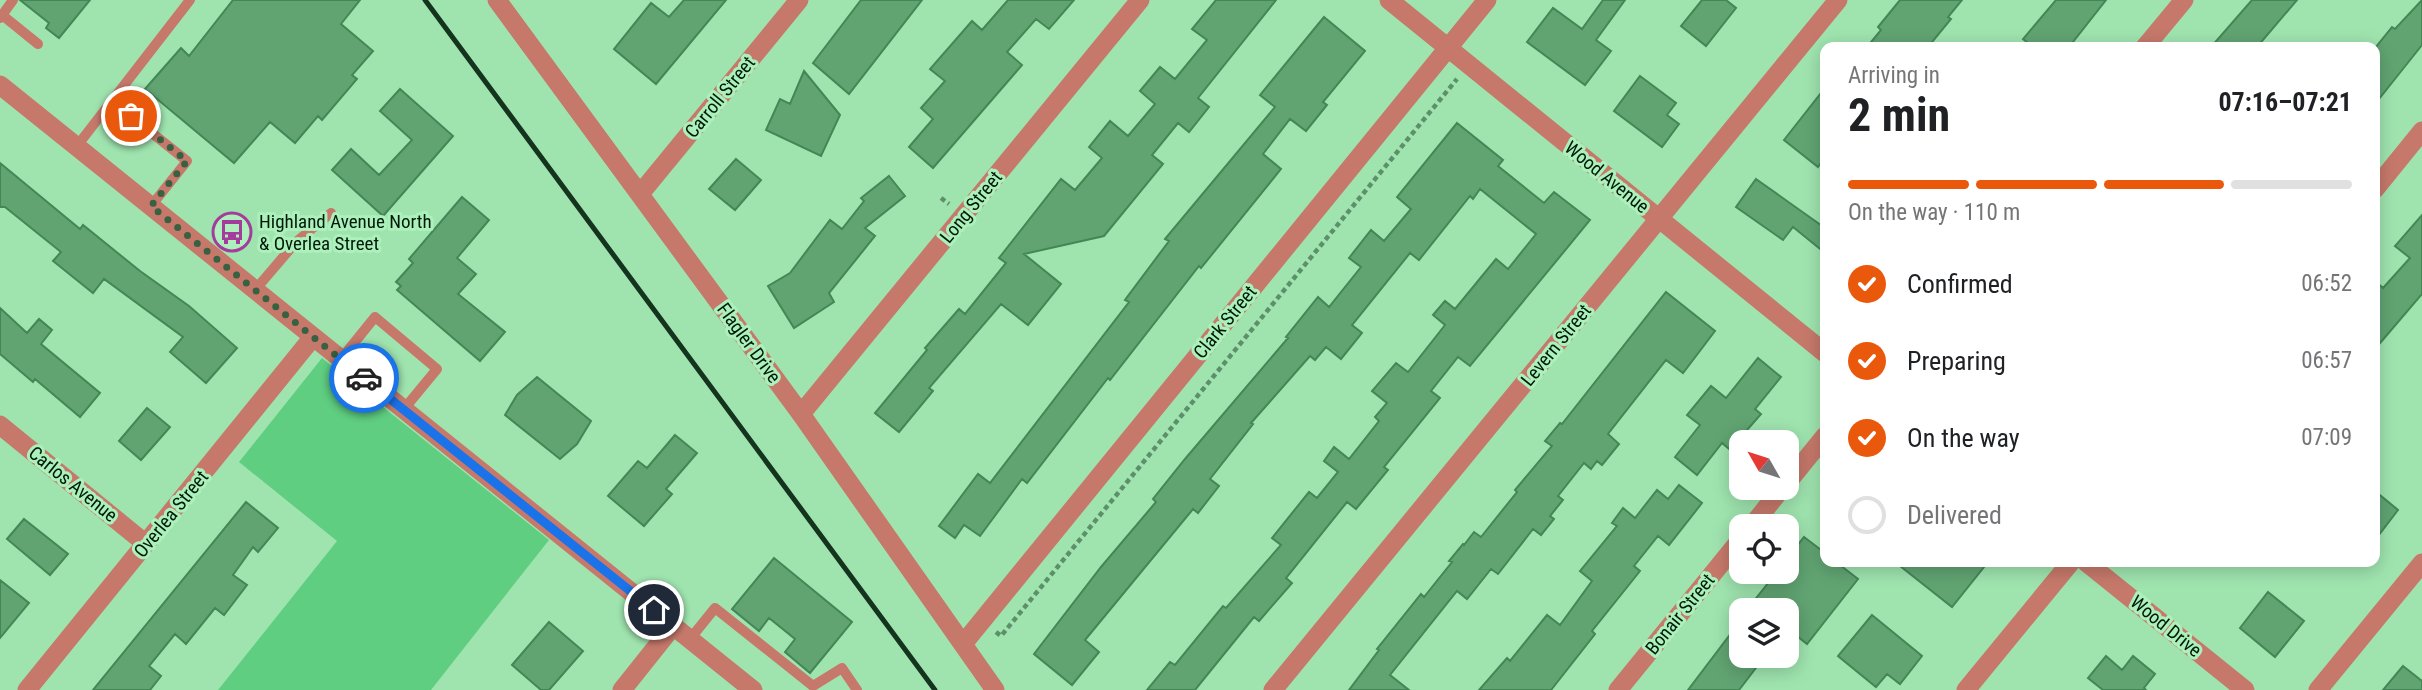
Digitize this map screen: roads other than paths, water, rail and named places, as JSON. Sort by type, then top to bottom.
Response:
[{"type":"street","name":"Flagler Drive","points":[[497,0],[801,414],[995,690]]},
{"type":"street","name":"Carroll Street","points":[[640,194],[799,0]]},
{"type":"street","name":"Long Street","points":[[801,414],[1140,0]]},
{"type":"street","name":"Wood Avenue","points":[[1389,0],[1820,349]]},
{"type":"street","name":"Clark Street","points":[[963,644],[1487,0]]},
{"type":"street","name":"Levern Street","points":[[1273,690],[1838,0]]},
{"type":"street","points":[[2149,42],[2184,0]]},
{"type":"street","points":[[0,85],[753,690]]},
{"type":"street","points":[[2380,183],[2422,131]]},
{"type":"street","name":"Overlea Street","points":[[27,690],[313,337]]},
{"type":"street","name":"Carlos Avenue","points":[[0,425],[146,544]]},
{"type":"street","points":[[1799,468],[1820,442]]},
{"type":"street","points":[[1762,514],[1773,500]]},
{"type":"street","name":"Bonair Street","points":[[1618,690],[1729,554]]},
{"type":"street","points":[[2318,690],[2422,563]]},
{"type":"street","points":[[1966,690],[2067,567]]},
{"type":"street","name":"Wood Drive","points":[[2092,567],[2245,690]]},
{"type":"street","points":[[622,690],[673,625]]},
{"type":"lane","points":[[13,0],[1,17],[38,44]]},
{"type":"lane","points":[[77,146],[190,0]]},
{"type":"lane","points":[[112,101],[187,161],[151,206]]},
{"type":"lane","points":[[255,290],[296,242],[331,214]]},
{"type":"lane","points":[[341,359],[375,317],[437,369],[404,409]]},
{"type":"lane","points":[[690,639],[715,608],[813,686],[842,668],[857,690]]},
{"type":"railway","points":[[425,0],[935,690]]},
{"type":"place","name":"Highland Avenue North & Overlea Street","points":[[232,232]]}]
